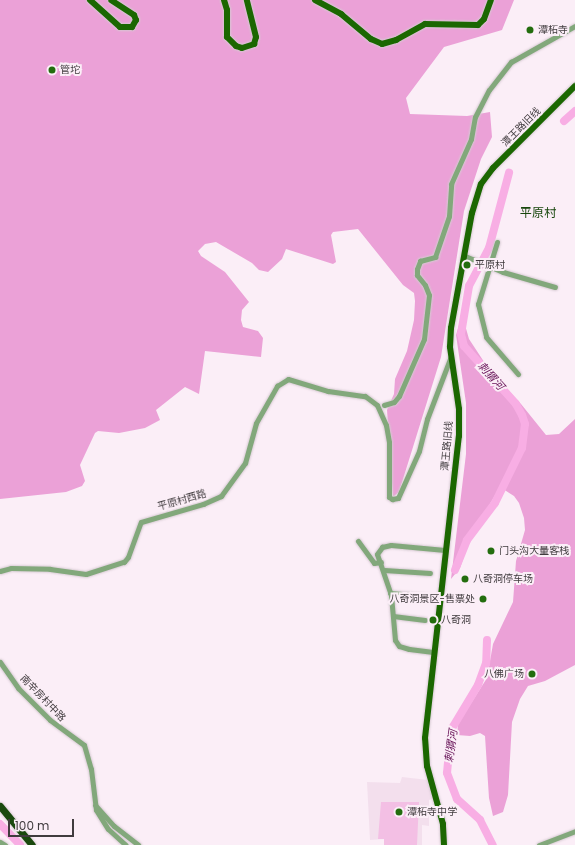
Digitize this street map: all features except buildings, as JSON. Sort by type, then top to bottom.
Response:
[{"type":"highway","points":[[0,806],[32,845]]},
{"type":"main road","points":[[90,0],[120,27],[132,27],[136,20],[134,15],[111,0]]},
{"type":"main road","points":[[224,0],[227,10],[227,37],[236,46],[246,48],[254,44],[256,37],[247,0]]},
{"type":"main road","points":[[315,0],[341,14],[370,39],[382,44],[396,40],[425,24],[478,25],[484,19],[491,0]]},
{"type":"main road","name":"潭王路旧线","points":[[444,845],[442,818],[429,774],[425,748],[433,652],[460,424],[451,356],[451,328],[466,256],[475,201],[486,177],[575,86]]},
{"type":"street","points":[[384,405],[394,402],[399,396],[424,340],[429,295],[425,285],[417,275],[417,269],[420,261],[435,256],[450,216],[451,184],[471,139],[474,116],[489,90],[511,62],[575,26]]},
{"type":"street","points":[[497,242],[488,264],[478,304],[486,337],[518,374]]},
{"type":"street","points":[[466,256],[504,272],[555,287]]},
{"type":"street","name":"平原村西路","points":[[0,571],[11,568],[50,569],[86,574],[124,562],[128,557],[141,522],[203,504],[221,496],[245,463],[256,423],[277,386],[288,378],[328,391],[365,396],[377,404],[386,425],[389,442],[389,497],[392,499],[398,498],[419,451],[427,419],[451,356]]},
{"type":"street","points":[[358,541],[374,563],[381,562]]},
{"type":"street","points":[[433,652],[399,646],[394,640],[390,593],[378,550],[386,546],[445,550]]},
{"type":"street","points":[[384,570],[430,573]]},
{"type":"street","points":[[390,593],[428,596]]},
{"type":"street","points":[[393,616],[425,620]]},
{"type":"street","name":"南辛房村中路","points":[[0,662],[18,688],[50,720],[84,745],[90,769],[95,805],[100,818],[126,845]]},
{"type":"street","points":[[95,805],[114,826],[138,845]]},
{"type":"street","points":[[539,845],[575,831]]},
{"type":"street","points":[[0,842],[5,845]]},
{"type":"shaded area","points":[[0,0],[514,0],[502,30],[444,47],[406,98],[410,114],[467,116],[490,112],[492,137],[481,159],[464,211],[441,357],[399,492],[393,497],[387,410],[394,394],[395,379],[407,351],[414,320],[414,293],[403,285],[358,229],[333,232],[331,235],[336,262],[333,264],[286,249],[282,259],[268,272],[259,270],[252,263],[216,242],[205,244],[198,251],[201,256],[225,272],[249,302],[242,310],[241,320],[243,327],[258,331],[263,338],[261,357],[205,351],[199,394],[185,387],[156,410],[160,420],[145,428],[119,433],[98,431],[95,433],[80,465],[85,481],[82,486],[66,492],[0,499]]},
{"type":"shaded area","points":[[459,325],[465,325],[469,339],[492,374],[521,404],[546,435],[559,434],[575,419],[575,665],[545,681],[528,686],[520,699],[512,722],[508,795],[503,812],[493,816],[489,798],[485,736],[480,733],[470,736],[457,735],[458,724],[487,678],[493,644],[513,602],[516,561],[525,530],[524,518],[519,503],[514,496],[500,487],[472,534],[460,568],[451,579],[466,454],[466,403],[456,335]]},
{"type":"shaded area","name":"潭柘寺中学","points":[[402,777],[428,780],[433,799],[429,800],[429,826],[422,825],[422,845],[384,845],[384,839],[370,840],[367,782],[400,783]]},
{"type":"shaded area","points":[[381,802],[419,802],[417,845],[384,845],[384,839],[378,839]]},
{"type":"waterway","name":"刺猬河","points":[[564,121],[575,111]]},
{"type":"waterway","name":"刺猬河","points":[[455,570],[467,540],[495,503],[522,448],[525,424],[522,415],[516,404],[464,346],[461,334],[469,286],[489,248],[509,173]]},
{"type":"waterway","name":"刺猬河","points":[[487,640],[486,663],[478,685],[451,730],[447,773],[457,799],[480,820],[493,845]]},
{"type":"waterway","points":[[0,824],[20,845]]},
{"type":"place","name":"潭柘寺","points":[[530,30]]},
{"type":"place","name":"管坨","points":[[52,70]]},
{"type":"place","name":"平原村","points":[[467,265]]},
{"type":"place","name":"门头沟大量客栈","points":[[491,551]]},
{"type":"place","name":"八奇洞停车场","points":[[465,579]]},
{"type":"place","name":"八奇洞景区-售票处","points":[[483,599]]},
{"type":"place","name":"八奇洞","points":[[433,620]]},
{"type":"place","name":"八佛广场","points":[[532,674]]},
{"type":"place","name":"潭柘寺中学","points":[[399,812]]},
{"type":"district","name":"平原村","points":[[538,213]]}]
